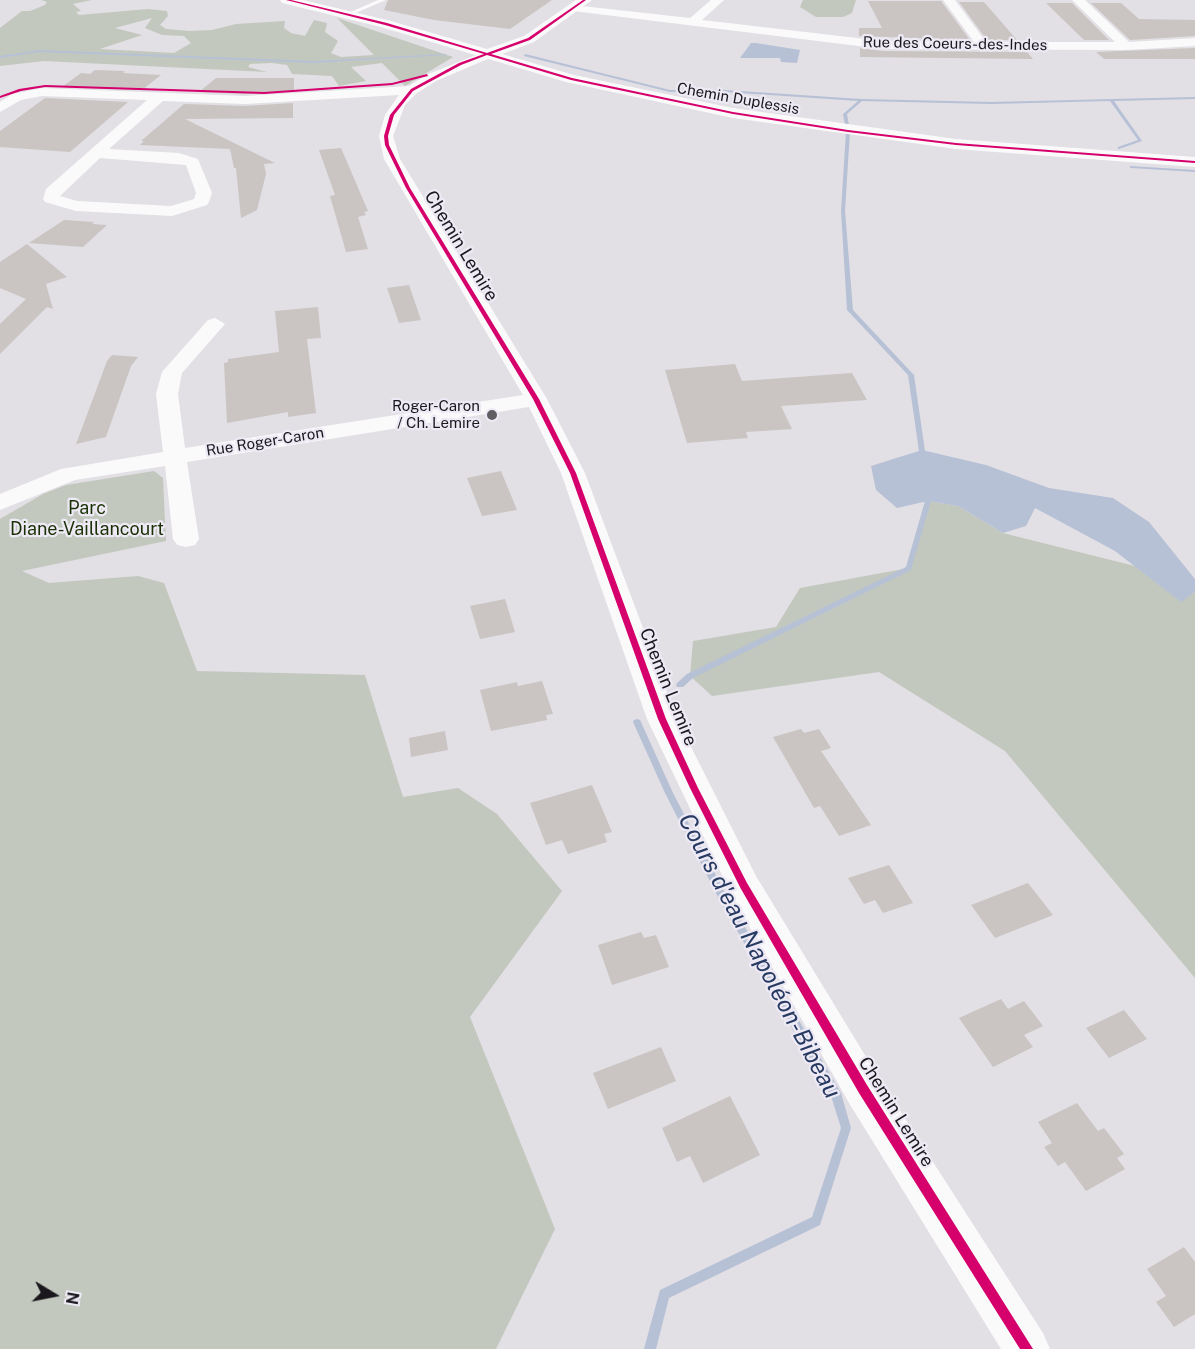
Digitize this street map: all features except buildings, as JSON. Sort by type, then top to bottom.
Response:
[{"type":"street","name":"Chemin Duplessis","points":[[287,0],[348,14],[486,55],[627,92],[810,126],[1012,150],[1195,162]]},
{"type":"street","points":[[693,22],[718,0]]},
{"type":"street","points":[[949,0],[983,46]]},
{"type":"street","points":[[1078,0],[1126,46]]},
{"type":"street","points":[[486,55],[529,39],[579,4]]},
{"type":"street","name":"Rue des Coeurs-des-Indes","points":[[579,4],[693,22],[883,45],[1126,46],[1195,42]]},
{"type":"street","name":"Chemin Lemire","points":[[486,55],[451,68],[412,90],[396,109],[388,127],[387,145],[393,159],[536,399],[576,483],[662,719],[744,886],[863,1089],[1027,1349]]},
{"type":"street","points":[[0,108],[17,97],[42,92],[245,100],[412,90]]},
{"type":"street","points":[[96,153],[179,158],[193,162],[204,198],[195,205],[172,211],[76,206],[51,199],[52,192],[159,97]]},
{"type":"street","points":[[186,538],[167,394],[172,372],[215,324]]},
{"type":"street","name":"Rue Roger-Caron","points":[[0,503],[69,474],[536,399]]},
{"type":"lane","points":[[348,14],[383,0]]},
{"type":"green space","points":[[41,0],[92,0],[73,4],[81,11],[76,12],[79,15],[148,9],[167,11],[168,16],[160,25],[166,29],[189,31],[212,30],[236,24],[285,21],[284,28],[291,33],[305,36],[314,20],[327,23],[325,32],[338,41],[331,53],[341,57],[374,55],[337,18],[453,57],[405,86],[382,63],[351,67],[366,81],[339,86],[332,76],[292,74],[287,65],[272,63],[250,64],[248,67],[267,72],[44,61],[0,66],[0,28],[22,11],[30,11],[47,2]],"holes":[[[152,18],[145,28],[162,35],[184,36],[191,43],[174,53],[100,49],[142,35],[115,28]]]},
{"type":"green space","points":[[803,0],[856,0],[852,13],[843,17],[816,17],[800,7]]},
{"type":"green space","name":"Parc Diane-Vaillancourt","points":[[154,471],[163,478],[166,541],[22,571],[49,583],[138,576],[164,583],[197,671],[365,675],[403,797],[458,788],[497,814],[562,891],[470,1017],[555,1229],[496,1349],[0,1349],[0,519],[43,494],[66,485]]},
{"type":"green space","points":[[928,501],[958,506],[1003,533],[1139,567],[1180,601],[1195,592],[1195,978],[1005,751],[879,672],[712,696],[690,676],[693,641],[776,627],[800,588],[909,568]]},
{"type":"water","points":[[751,43],[800,50],[797,63],[781,62],[780,58],[740,58]]},
{"type":"water","points":[[922,450],[986,465],[1049,488],[1113,498],[1149,522],[1195,579],[1195,592],[1181,602],[1115,551],[1035,508],[1026,526],[1003,533],[958,506],[928,501],[897,508],[876,490],[871,466]]},
{"type":"waterway","points":[[0,57],[39,51],[314,62],[445,55]]},
{"type":"waterway","points":[[525,55],[670,91],[710,90],[861,100]]},
{"type":"waterway","points":[[861,100],[991,103],[1195,98]]},
{"type":"waterway","name":"Cours d'eau Napoléon-Bibeau","points":[[861,100],[845,114],[848,131],[843,211],[850,310],[911,375],[923,458]]},
{"type":"waterway","points":[[1112,101],[1140,141],[1119,148]]},
{"type":"waterway","points":[[1131,167],[1195,171]]},
{"type":"waterway","name":"Cours d'eau Napoléon-Bibeau","points":[[680,685],[690,676],[909,568],[928,501],[927,491]]},
{"type":"waterway","name":"Cours d'eau Napoléon-Bibeau","points":[[637,722],[669,793],[720,892],[837,1097],[846,1128],[816,1221],[664,1294],[650,1349]]},
{"type":"cycle path","points":[[287,0],[386,24],[571,79],[733,113],[848,131],[956,144],[1195,162]]},
{"type":"cycle path","points":[[585,0],[529,39],[460,64],[412,90],[392,115],[386,136],[387,145],[408,188],[536,399],[573,473],[662,719],[744,886],[863,1089],[1027,1349]]},
{"type":"cycle path","points":[[0,97],[20,90],[45,86],[264,93],[392,84],[427,75]]},
{"type":"place","name":"Roger-Caron / Ch. Lemire","points":[[492,415]]}]
